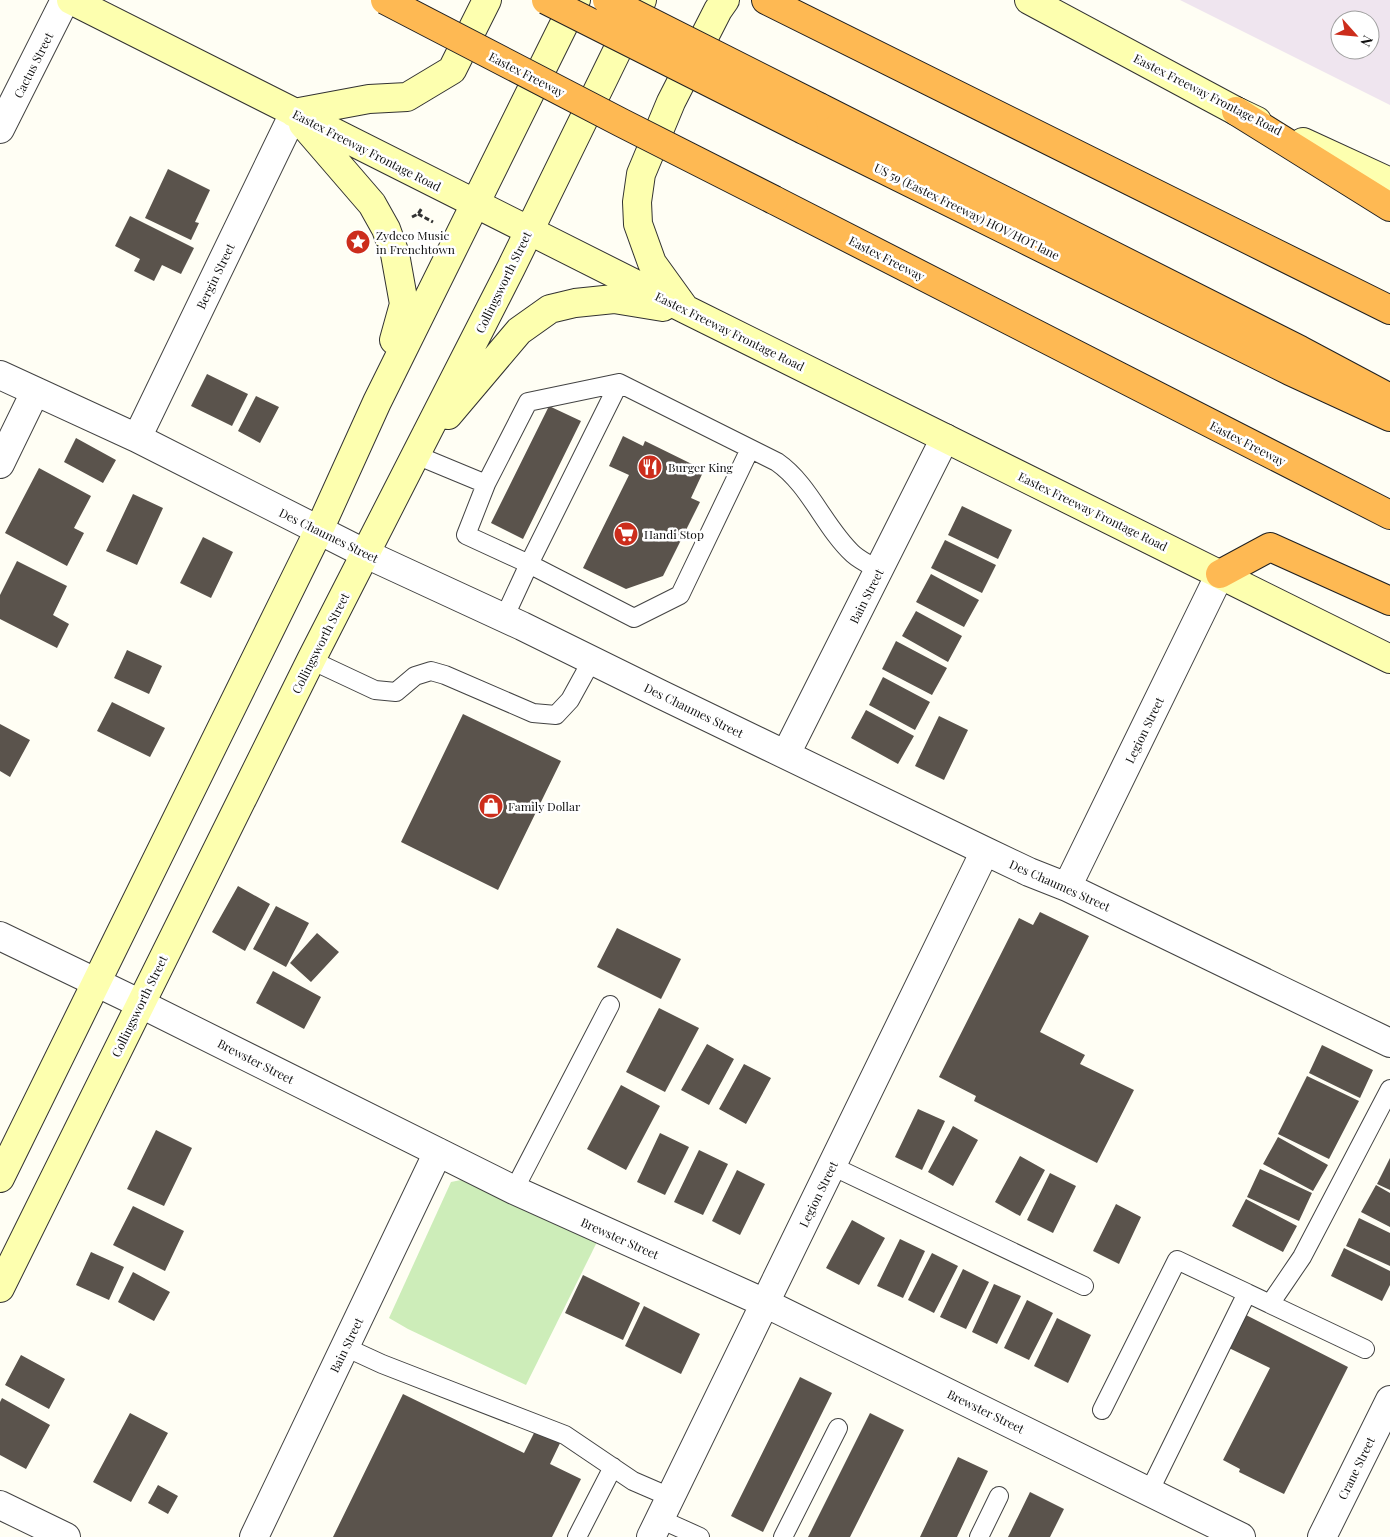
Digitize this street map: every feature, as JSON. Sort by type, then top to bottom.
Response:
[{"type":"highway","name":"Eastex Freeway","points":[[385,0],[622,124],[1390,515]]},
{"type":"highway","name":"US 59 (Eastex Freeway) HOV/HOT lane","points":[[546,0],[1290,371],[1390,417]]},
{"type":"highway","points":[[607,0],[1300,350],[1390,398]]},
{"type":"highway","points":[[766,0],[1390,310]]},
{"type":"highway","points":[[1236,111],[1390,207]]},
{"type":"highway","points":[[1220,574],[1270,547],[1390,601]]},
{"type":"main road","name":"Eastex Freeway Frontage Road","points":[[71,0],[686,310],[1390,659]]},
{"type":"main road","points":[[294,113],[369,99],[407,96],[452,70],[487,0]]},
{"type":"main road","points":[[0,1178],[319,530],[377,402],[576,0]]},
{"type":"main road","name":"Collingsworth Street","points":[[0,1288],[311,660],[511,268],[642,0]]},
{"type":"main road","points":[[686,310],[652,263],[638,224],[636,202],[641,174],[671,102],[718,10],[725,0]]},
{"type":"main road","name":"Eastex Freeway Frontage Road","points":[[1029,0],[1236,111],[1390,182]]},
{"type":"main road","points":[[294,113],[372,204],[386,229],[395,254],[404,304],[377,402]]},
{"type":"main road","points":[[416,455],[452,409],[519,331],[550,309],[575,303],[614,299],[686,310]]},
{"type":"street","name":"Cactus Street","points":[[0,129],[65,0]]},
{"type":"street","name":"Bergin Street","points":[[137,438],[294,113]]},
{"type":"street","name":"Des Chaumes Street","points":[[0,375],[137,438],[366,554],[592,660],[985,851],[1029,872],[1067,887],[1390,1043]]},
{"type":"street","points":[[0,464],[35,392]]},
{"type":"street","name":"Bain Street","points":[[786,754],[945,438]]},
{"type":"street","name":"Legion Street","points":[[1067,887],[1220,574]]},
{"type":"street","name":"Legion Street","points":[[660,1517],[985,851]]},
{"type":"street","name":"Brewster Street","points":[[0,936],[141,1004],[514,1190],[765,1303],[1241,1537]]},
{"type":"street","name":"Bain Street","points":[[254,1537],[438,1152]]},
{"type":"street","name":"Crane Street","points":[[1322,1537],[1390,1400]]},
{"type":"street","points":[[0,1505],[66,1537]]},
{"type":"lane","points":[[750,449],[680,595],[634,618],[530,564],[466,535],[486,484],[528,402],[619,383],[777,462],[786,468],[798,481],[844,544],[861,560],[879,570]]},
{"type":"lane","points":[[504,618],[619,383]]},
{"type":"lane","points":[[416,455],[486,484]]},
{"type":"lane","points":[[311,660],[375,690],[396,692],[415,676],[431,671],[445,675],[533,713],[556,715],[570,700],[592,660]]},
{"type":"lane","points":[[514,1190],[610,1005]]},
{"type":"lane","points":[[1270,1304],[1302,1256],[1390,1089]]},
{"type":"lane","points":[[832,1166],[1084,1286]]},
{"type":"lane","points":[[1102,1410],[1177,1260],[1365,1349]]},
{"type":"lane","points":[[1149,1492],[1247,1293]]},
{"type":"lane","points":[[345,1347],[382,1364],[565,1435],[633,1481],[660,1517],[700,1537]]},
{"type":"lane","points":[[783,1537],[838,1428]]},
{"type":"lane","points":[[577,1537],[613,1467]]},
{"type":"lane","points":[[978,1537],[999,1496]]},
{"type":"path","points":[[418,214],[434,222]]},
{"type":"shaded area","points":[[1180,0],[1390,0],[1390,105]]},
{"type":"green space","points":[[471,1178],[597,1242],[526,1385],[408,1329],[389,1318],[451,1182]]},
{"type":"building","points":[[168,169],[210,190],[195,222],[199,223],[191,240],[145,218]]},
{"type":"building","points":[[130,216],[194,248],[181,274],[162,265],[154,281],[134,271],[140,259],[115,246]]},
{"type":"building","points":[[207,374],[248,394],[232,426],[191,406]]},
{"type":"building","points":[[256,396],[279,407],[260,443],[238,431]]},
{"type":"building","points":[[549,406],[581,421],[523,539],[491,523]]},
{"type":"building","points":[[623,436],[643,446],[645,441],[704,470],[691,498],[700,502],[663,576],[626,589],[583,568],[629,475],[609,466]]},
{"type":"building","points":[[76,438],[116,460],[103,483],[64,462]]},
{"type":"building","points":[[39,468],[91,496],[74,528],[84,533],[67,566],[5,533]]},
{"type":"building","points":[[133,494],[163,508],[137,565],[106,551]]},
{"type":"building","points":[[962,506],[1012,530],[998,559],[948,535]]},
{"type":"building","points":[[203,537],[233,552],[211,598],[180,583]]},
{"type":"building","points":[[945,540],[996,565],[982,593],[931,568]]},
{"type":"building","points":[[17,561],[67,586],[53,615],[69,624],[57,648],[0,619],[0,595]]},
{"type":"building","points":[[931,574],[979,600],[964,627],[916,602]]},
{"type":"building","points":[[916,611],[962,636],[948,662],[902,636]]},
{"type":"building","points":[[896,641],[947,668],[932,695],[882,669]]},
{"type":"building","points":[[127,650],[162,666],[149,694],[114,678]]},
{"type":"building","points":[[883,677],[930,702],[915,730],[869,705]]},
{"type":"building","points":[[112,702],[165,728],[150,757],[97,731]]},
{"type":"building","points":[[866,710],[914,736],[898,764],[851,738]]},
{"type":"building","points":[[463,714],[561,761],[498,890],[401,842]]},
{"type":"building","points":[[939,716],[968,730],[944,780],[915,766]]},
{"type":"building","points":[[0,724],[30,740],[10,777],[0,771]]},
{"type":"building","points":[[238,886],[270,904],[245,951],[212,932]]},
{"type":"building","points":[[276,906],[309,923],[286,967],[253,949]]},
{"type":"building","points":[[1040,912],[1089,936],[1040,1032],[1085,1055],[1080,1064],[1134,1090],[1097,1163],[974,1101],[976,1096],[939,1077],[1019,918],[1033,925]]},
{"type":"building","points":[[617,928],[681,959],[661,999],[597,967]]},
{"type":"building","points":[[317,933],[339,952],[311,982],[290,963]]},
{"type":"building","points":[[273,971],[321,997],[304,1029],[256,1003]]},
{"type":"building","points":[[659,1008],[699,1028],[665,1092],[626,1072]]},
{"type":"building","points":[[707,1044],[734,1059],[709,1105],[681,1090]]},
{"type":"building","points":[[1322,1045],[1373,1070],[1360,1098],[1309,1073]]},
{"type":"building","points":[[744,1064],[771,1078],[746,1124],[719,1109]]},
{"type":"building","points":[[1307,1076],[1359,1101],[1329,1159],[1278,1134]]},
{"type":"building","points":[[621,1085],[660,1106],[626,1170],[587,1149]]},
{"type":"building","points":[[918,1109],[945,1121],[922,1170],[895,1157]]},
{"type":"building","points":[[953,1126],[978,1140],[953,1186],[928,1172]]},
{"type":"building","points":[[156,1130],[192,1148],[164,1206],[127,1189]]},
{"type":"building","points":[[660,1133],[689,1147],[665,1195],[637,1182]]},
{"type":"building","points":[[1278,1137],[1328,1165],[1313,1191],[1263,1164]]},
{"type":"building","points":[[699,1150],[728,1164],[703,1215],[674,1202]]},
{"type":"building","points":[[1020,1156],[1045,1170],[1020,1216],[995,1202]]},
{"type":"building","points":[[1390,1158],[1390,1190],[1377,1184]]},
{"type":"building","points":[[1260,1169],[1312,1193],[1299,1221],[1247,1197]]},
{"type":"building","points":[[737,1170],[765,1184],[740,1235],[712,1221]]},
{"type":"building","points":[[1050,1173],[1076,1186],[1053,1233],[1027,1220]]},
{"type":"building","points":[[1376,1185],[1390,1193],[1390,1227],[1361,1212]]},
{"type":"building","points":[[1246,1199],[1297,1226],[1283,1252],[1232,1226]]},
{"type":"building","points":[[1116,1204],[1141,1217],[1119,1264],[1093,1251]]},
{"type":"building","points":[[133,1206],[184,1231],[165,1271],[113,1245]]},
{"type":"building","points":[[1359,1218],[1390,1233],[1390,1266],[1346,1246]]},
{"type":"building","points":[[852,1220],[885,1238],[859,1285],[826,1268]]},
{"type":"building","points":[[900,1239],[925,1251],[903,1298],[877,1286]]},
{"type":"building","points":[[1344,1248],[1390,1271],[1390,1285],[1382,1301],[1331,1276]]},
{"type":"building","points":[[91,1252],[124,1267],[109,1300],[76,1285]]},
{"type":"building","points":[[932,1253],[958,1266],[934,1313],[908,1300]]},
{"type":"building","points":[[963,1269],[989,1282],[966,1329],[940,1317]]},
{"type":"building","points":[[133,1272],[170,1292],[154,1321],[118,1302]]},
{"type":"building","points":[[583,1275],[640,1303],[623,1340],[565,1313]]},
{"type":"building","points":[[994,1284],[1021,1296],[997,1344],[972,1332]]},
{"type":"building","points":[[1027,1300],[1053,1313],[1029,1360],[1004,1348]]},
{"type":"building","points":[[644,1306],[700,1334],[681,1374],[625,1346]]},
{"type":"building","points":[[1246,1315],[1348,1367],[1284,1494],[1239,1472],[1240,1469],[1223,1460],[1270,1368],[1229,1348]]},
{"type":"building","points":[[1057,1318],[1091,1335],[1068,1383],[1034,1366]]},
{"type":"building","points":[[21,1355],[65,1379],[49,1409],[5,1385]]},
{"type":"building","points":[[800,1377],[832,1393],[763,1532],[731,1516]]},
{"type":"building","points":[[403,1394],[524,1453],[537,1427],[562,1439],[550,1464],[581,1479],[552,1537],[333,1537]]},
{"type":"building","points":[[2,1398],[50,1425],[26,1469],[0,1455],[0,1402]]},
{"type":"building","points":[[130,1413],[168,1433],[131,1502],[93,1482]]},
{"type":"building","points":[[870,1413],[904,1430],[850,1537],[808,1537]]},
{"type":"building","points":[[958,1457],[988,1471],[957,1537],[920,1537]]},
{"type":"building","points":[[158,1485],[178,1496],[168,1514],[148,1503]]},
{"type":"building","points":[[1030,1492],[1064,1509],[1050,1537],[1008,1537]]},
{"type":"place","name":"Zydeco Music in Frenchtown","points":[[358,242]]},
{"type":"place","name":"Burger King","points":[[650,467]]},
{"type":"place","name":"Handi Stop","points":[[626,534]]},
{"type":"place","name":"Family Dollar","points":[[491,806]]}]
